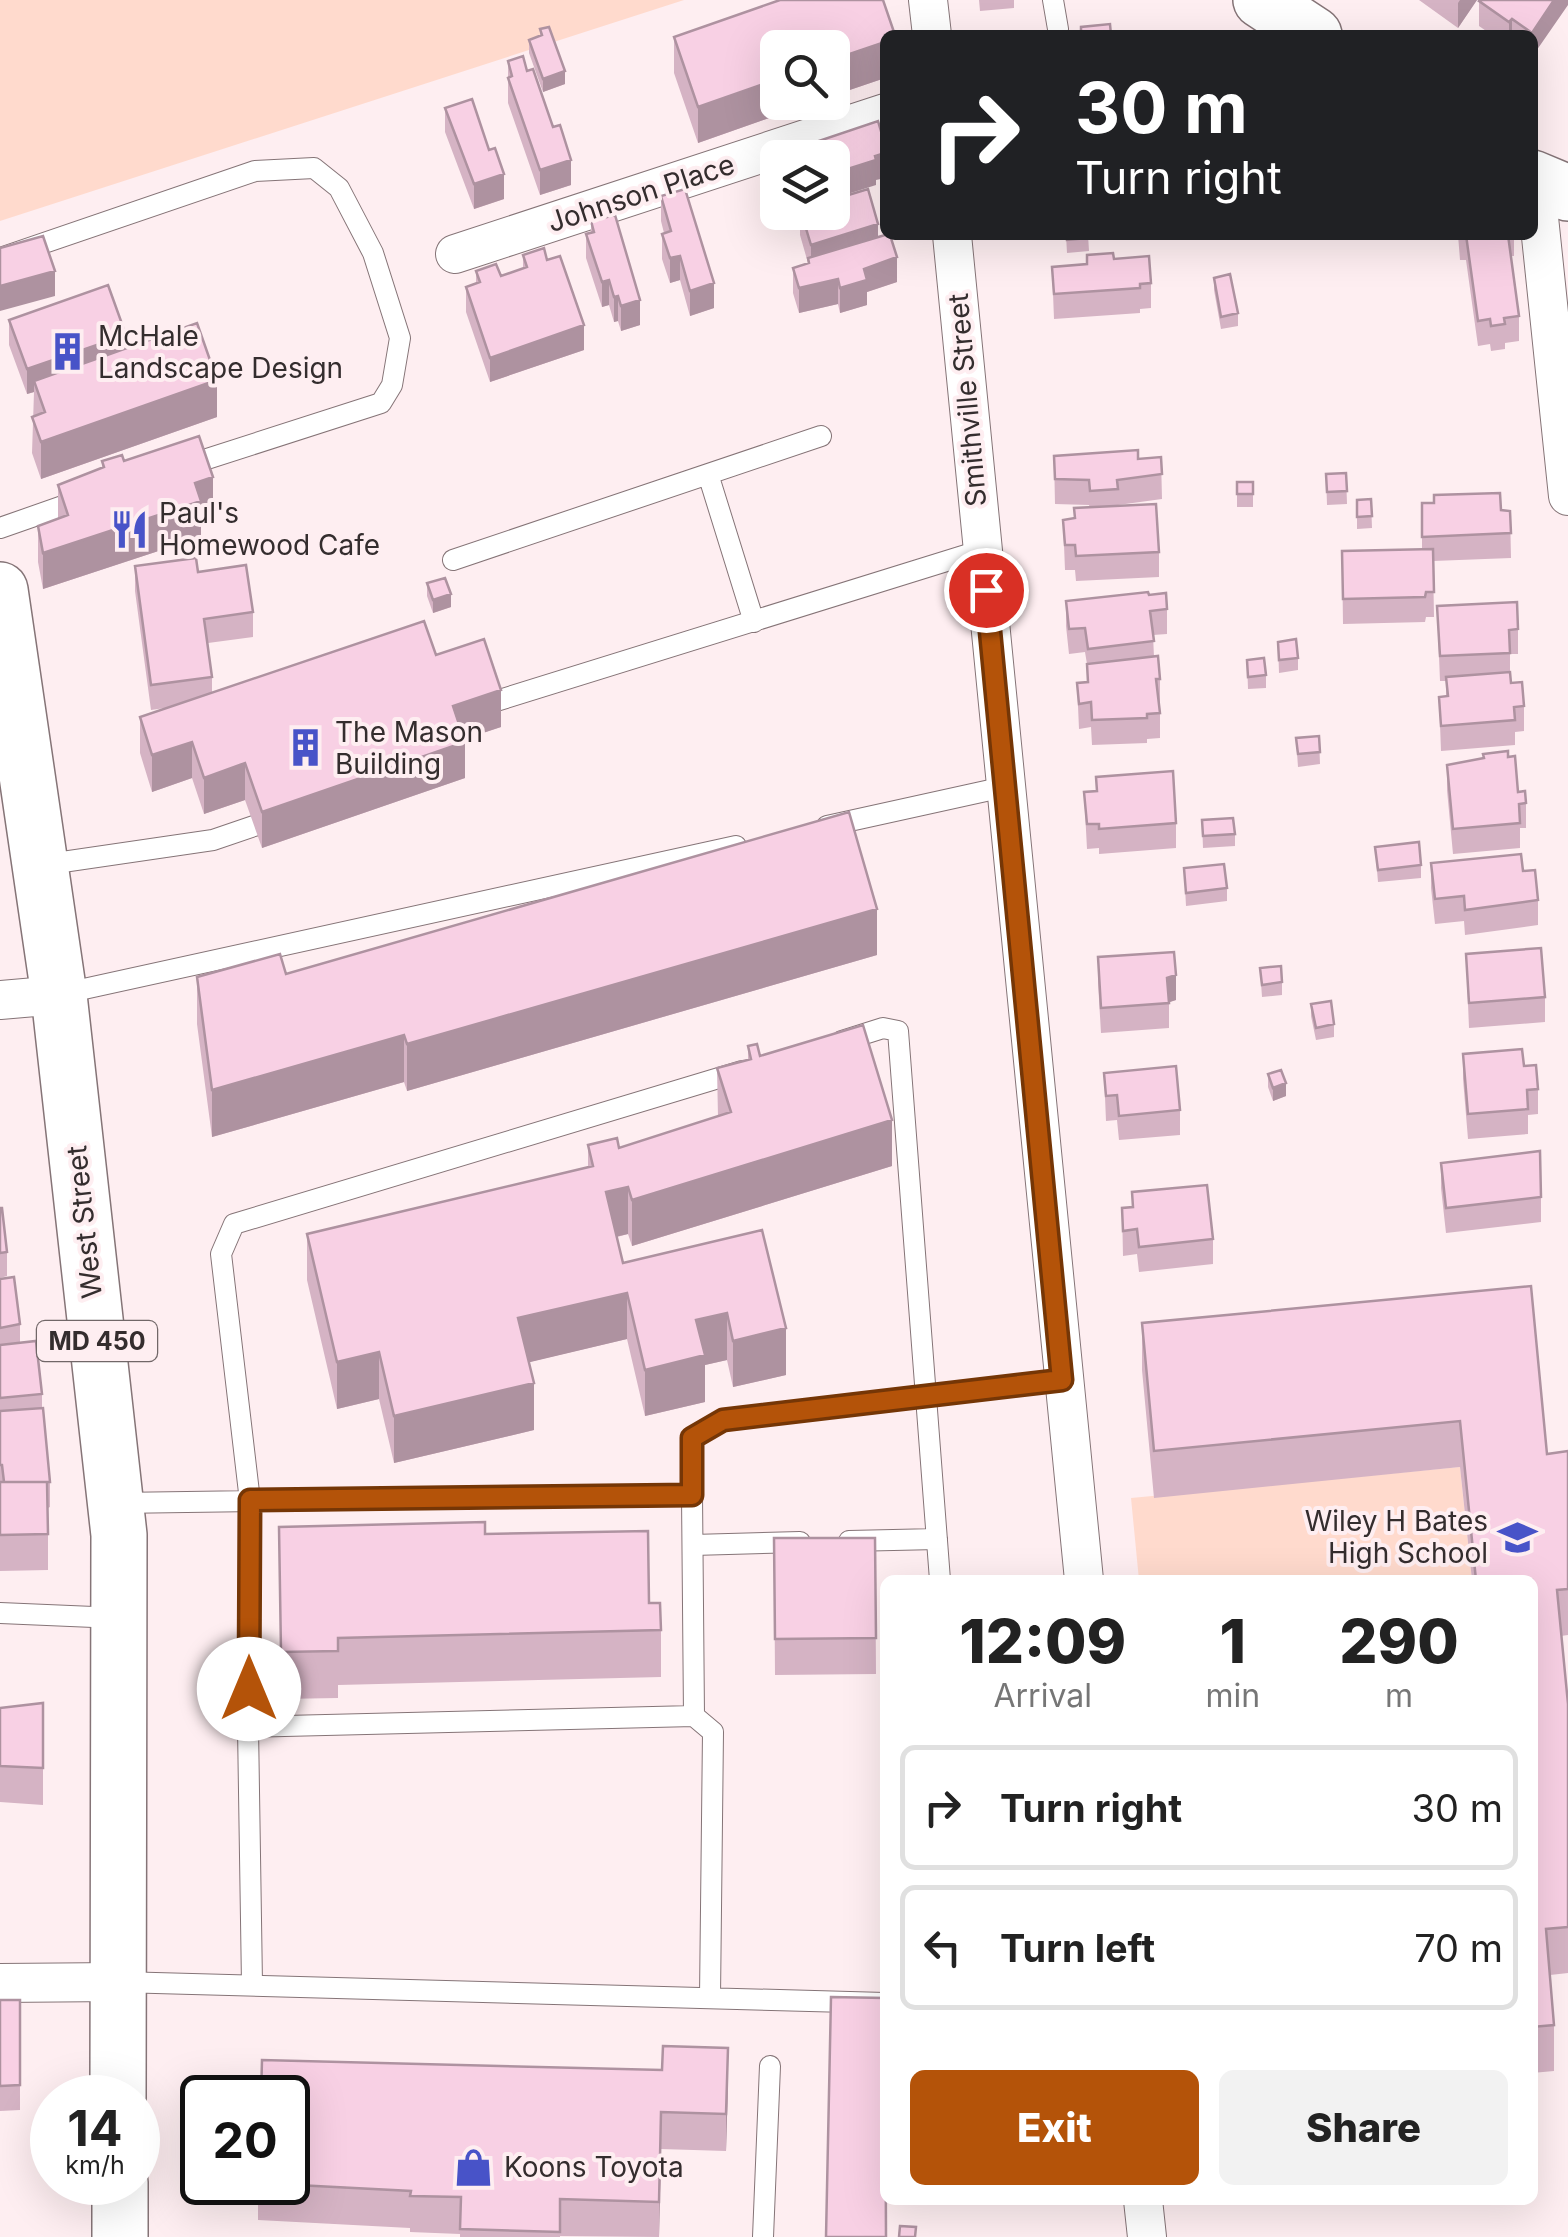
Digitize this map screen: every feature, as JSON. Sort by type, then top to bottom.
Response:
[{"type":"main road","points":[[1261,0],[1306,30]]},
{"type":"main road","name":"West Street","points":[[0,590],[11,742],[40,865],[59,994],[119,1535],[118,2075]]},
{"type":"main road","points":[[120,2205],[120,2237]]},
{"type":"street","points":[[928,0],[931,30]]},
{"type":"street","name":"Johnson Place","points":[[455,254],[880,115]]},
{"type":"street","points":[[1545,183],[1568,496]]},
{"type":"street","name":"Smithville Street","points":[[952,240],[1083,1575]]},
{"type":"street","points":[[0,1000],[59,994]]},
{"type":"street","points":[[0,1982],[117,1982]]},
{"type":"street","points":[[1144,2205],[1147,2237]]},
{"type":"lane","points":[[1053,0],[1058,29]]},
{"type":"lane","points":[[0,258],[255,171],[314,168],[340,188],[373,254],[400,338],[392,385],[381,404],[166,472]]},
{"type":"lane","points":[[452,560],[821,436]]},
{"type":"lane","points":[[708,474],[754,622]]},
{"type":"lane","points":[[0,528],[96,495]]},
{"type":"lane","points":[[493,702],[982,550]]},
{"type":"lane","points":[[810,830],[1004,787]]},
{"type":"lane","points":[[40,865],[213,840],[254,826]]},
{"type":"lane","points":[[59,994],[751,843]]},
{"type":"lane","points":[[825,1046],[882,1028],[898,1032],[940,1575]]},
{"type":"lane","points":[[252,1984],[250,1500],[221,1254],[234,1224],[768,1063]]},
{"type":"lane","points":[[694,1716],[692,1438],[723,1420],[1062,1380]]},
{"type":"lane","points":[[115,1503],[692,1495]]},
{"type":"lane","points":[[692,1545],[936,1538]]},
{"type":"lane","points":[[0,1613],[118,1618]]},
{"type":"lane","points":[[248,1726],[694,1716],[713,1732],[710,1997]]},
{"type":"lane","points":[[117,1982],[880,2003]]},
{"type":"lane","points":[[763,2237],[770,2066]]},
{"type":"shaded area","points":[[0,0],[684,0],[0,221]]},
{"type":"shaded area","points":[[1460,1467],[1471,1575],[1139,1575],[1131,1498]]},
{"type":"building","points":[[780,0],[883,0],[893,30],[880,30],[880,44],[850,54],[850,30],[760,30],[760,85],[698,107],[674,37]]},
{"type":"building","points":[[1554,0],[1534,30],[1512,19],[1509,22],[1479,1]]},
{"type":"building","points":[[1110,24],[1111,30],[1081,30]]},
{"type":"building","points":[[549,27],[565,71],[543,79],[529,40],[542,35],[540,29]]},
{"type":"building","points":[[523,56],[527,71],[533,69],[553,127],[560,125],[571,160],[540,170],[508,78],[512,76],[508,61]]},
{"type":"building","points":[[472,99],[489,150],[495,148],[504,174],[474,184],[445,108]]},
{"type":"building","points":[[878,121],[880,154],[875,156],[876,160],[850,168],[850,140],[822,140]]},
{"type":"building","points":[[685,189],[714,283],[690,291],[680,256],[670,258],[662,234],[671,231],[661,196]]},
{"type":"building","points":[[868,189],[878,224],[811,245],[806,230],[850,230],[850,194]]},
{"type":"building","points":[[615,215],[640,300],[621,306],[609,280],[602,282],[586,234],[594,232],[591,221]]},
{"type":"building","points":[[43,236],[55,271],[0,286],[0,248]]},
{"type":"building","points":[[880,236],[880,240],[892,240],[897,257],[864,269],[867,280],[840,288],[838,279],[799,288],[793,268],[809,263],[808,258]]},
{"type":"building","points":[[1467,240],[1509,240],[1519,316],[1504,318],[1505,324],[1491,326],[1490,319],[1478,321]]},
{"type":"building","points":[[544,248],[547,260],[560,256],[584,325],[490,358],[466,287],[480,282],[476,271],[496,264],[501,276],[527,267],[523,255]]},
{"type":"building","points":[[1113,253],[1114,259],[1149,256],[1151,283],[1140,284],[1140,288],[1054,294],[1052,267],[1087,264],[1087,255]]},
{"type":"building","points":[[1230,274],[1238,313],[1221,317],[1214,278]]},
{"type":"building","points":[[108,285],[126,335],[27,369],[9,320]]},
{"type":"building","points":[[197,323],[217,380],[41,442],[32,417],[45,412],[34,381]]},
{"type":"building","points":[[199,436],[213,477],[195,483],[201,501],[43,553],[38,526],[68,515],[58,485],[104,467],[102,461],[122,455],[124,461]]},
{"type":"building","points":[[1138,450],[1138,459],[1161,457],[1162,474],[1117,480],[1118,489],[1090,491],[1089,480],[1055,479],[1054,456]]},
{"type":"building","points":[[1346,473],[1347,491],[1327,492],[1326,474]]},
{"type":"building","points":[[1237,482],[1253,482],[1253,494],[1237,494]]},
{"type":"building","points":[[1500,493],[1501,510],[1510,511],[1511,533],[1422,537],[1422,503],[1434,503],[1434,495]]},
{"type":"building","points":[[1371,499],[1372,516],[1357,517],[1357,500]]},
{"type":"building","points":[[1156,504],[1159,552],[1076,556],[1075,545],[1065,545],[1063,520],[1075,518],[1074,508]]},
{"type":"building","points":[[1433,549],[1434,592],[1426,592],[1425,597],[1343,599],[1342,551]]},
{"type":"building","points":[[196,558],[198,572],[246,565],[253,612],[204,619],[212,677],[151,685],[135,566]]},
{"type":"building","points":[[445,578],[451,594],[433,600],[427,583]]},
{"type":"building","points":[[1166,593],[1167,609],[1150,611],[1154,641],[1088,649],[1085,628],[1069,629],[1066,601]]},
{"type":"building","points":[[1517,602],[1518,629],[1509,630],[1510,653],[1440,656],[1437,606]]},
{"type":"building","name":"The Mason Building","points":[[424,621],[436,655],[484,639],[501,690],[453,706],[465,742],[262,812],[245,763],[204,778],[192,742],[152,755],[140,717]]},
{"type":"building","points":[[1296,639],[1298,658],[1279,660],[1278,642]]},
{"type":"building","points":[[1158,656],[1160,713],[1147,714],[1147,718],[1092,720],[1091,702],[1079,704],[1077,683],[1088,682],[1087,664]]},
{"type":"building","points":[[1264,658],[1266,675],[1248,677],[1247,660]]},
{"type":"building","points":[[1510,672],[1511,683],[1522,682],[1524,706],[1514,707],[1515,720],[1441,726],[1439,697],[1448,696],[1446,677]]},
{"type":"building","points":[[1319,736],[1320,752],[1298,754],[1296,738]]},
{"type":"building","points":[[1508,751],[1508,757],[1515,756],[1518,792],[1525,791],[1526,803],[1519,804],[1520,823],[1453,829],[1447,765]]},
{"type":"building","points":[[1173,771],[1176,823],[1099,829],[1099,824],[1087,824],[1084,792],[1097,791],[1096,777]]},
{"type":"building","points":[[849,812],[877,909],[407,1044],[404,1035],[212,1090],[197,977],[280,954],[286,974]]},
{"type":"building","points":[[1233,818],[1235,834],[1203,836],[1202,820]]},
{"type":"building","points":[[1419,842],[1421,865],[1378,870],[1375,847]]},
{"type":"building","points":[[1521,854],[1523,871],[1535,870],[1538,900],[1465,910],[1464,896],[1435,899],[1431,863]]},
{"type":"building","points":[[1224,864],[1227,888],[1186,893],[1184,868]]},
{"type":"building","points":[[1541,948],[1545,997],[1469,1003],[1466,954]]},
{"type":"building","points":[[1174,952],[1176,975],[1167,978],[1169,1003],[1101,1008],[1098,957]]},
{"type":"building","points":[[1281,966],[1282,982],[1262,985],[1260,968]]},
{"type":"building","points":[[1331,1001],[1334,1024],[1316,1028],[1311,1004]]},
{"type":"building","points":[[863,1025],[892,1120],[632,1200],[628,1187],[606,1192],[623,1263],[762,1230],[786,1328],[733,1341],[727,1313],[696,1320],[705,1355],[645,1370],[627,1293],[518,1318],[534,1383],[394,1416],[379,1352],[337,1362],[307,1234],[593,1166],[588,1145],[617,1138],[619,1148],[731,1112],[717,1068],[751,1059],[748,1046],[757,1044],[760,1056]]},
{"type":"building","points":[[1522,1049],[1524,1066],[1536,1065],[1538,1089],[1527,1090],[1528,1109],[1468,1114],[1463,1054]]},
{"type":"building","points":[[1176,1066],[1180,1110],[1119,1116],[1117,1095],[1106,1096],[1104,1073]]},
{"type":"building","points":[[1281,1070],[1286,1083],[1273,1088],[1268,1074]]},
{"type":"building","points":[[1540,1151],[1541,1197],[1446,1208],[1441,1163]]},
{"type":"building","points":[[1207,1185],[1213,1239],[1139,1247],[1137,1229],[1123,1231],[1122,1208],[1133,1207],[1132,1192]]},
{"type":"building","points":[[0,1208],[7,1252],[0,1253]]},
{"type":"building","points":[[14,1277],[20,1324],[0,1328],[0,1279]]},
{"type":"building","name":"Wiley H Bates High School","points":[[1531,1286],[1547,1454],[1568,1451],[1568,1589],[1557,1590],[1568,1704],[1568,1927],[1546,1929],[1554,2025],[1538,2026],[1538,1575],[1475,1575],[1460,1421],[1154,1451],[1142,1323]]},
{"type":"building","points":[[36,1341],[42,1394],[0,1398],[0,1345]]},
{"type":"building","points":[[43,1408],[50,1482],[4,1482],[0,1465],[0,1411]]},
{"type":"building","points":[[0,1482],[47,1482],[48,1534],[0,1535]]},
{"type":"building","points":[[485,1522],[485,1534],[648,1531],[649,1603],[660,1603],[661,1630],[338,1638],[338,1651],[281,1652],[279,1527]]},
{"type":"building","points":[[774,1538],[875,1538],[876,1638],[775,1639]]},
{"type":"building","points":[[43,1703],[43,1768],[0,1766],[0,1708]]},
{"type":"building","points":[[831,1997],[880,1998],[880,2205],[886,2205],[886,2237],[826,2237]]},
{"type":"building","points":[[0,2000],[20,2000],[20,2085],[0,2086]]},
{"type":"building","name":"Koons Toyota","points":[[663,2046],[728,2048],[726,2114],[661,2112],[659,2202],[560,2199],[560,2232],[460,2229],[461,2197],[310,2186],[310,2075],[262,2075],[262,2060],[662,2070]]},
{"type":"building","points":[[900,2226],[916,2227],[915,2237],[899,2237]]},
{"type":"place","name":"McHale Landscape Design","points":[[68,352]]},
{"type":"place","name":"Paul's Homewood Cafe","points":[[129,529]]},
{"type":"place","name":"The Mason Building","points":[[305,748]]},
{"type":"place","name":"Wiley H Bates High School","points":[[1518,1537]]},
{"type":"place","name":"Koons Toyota","points":[[474,2167]]},
{"type":"route","points":[[249,1689],[250,1500],[692,1495],[692,1438],[723,1420],[1062,1380],[986,590]]}]
